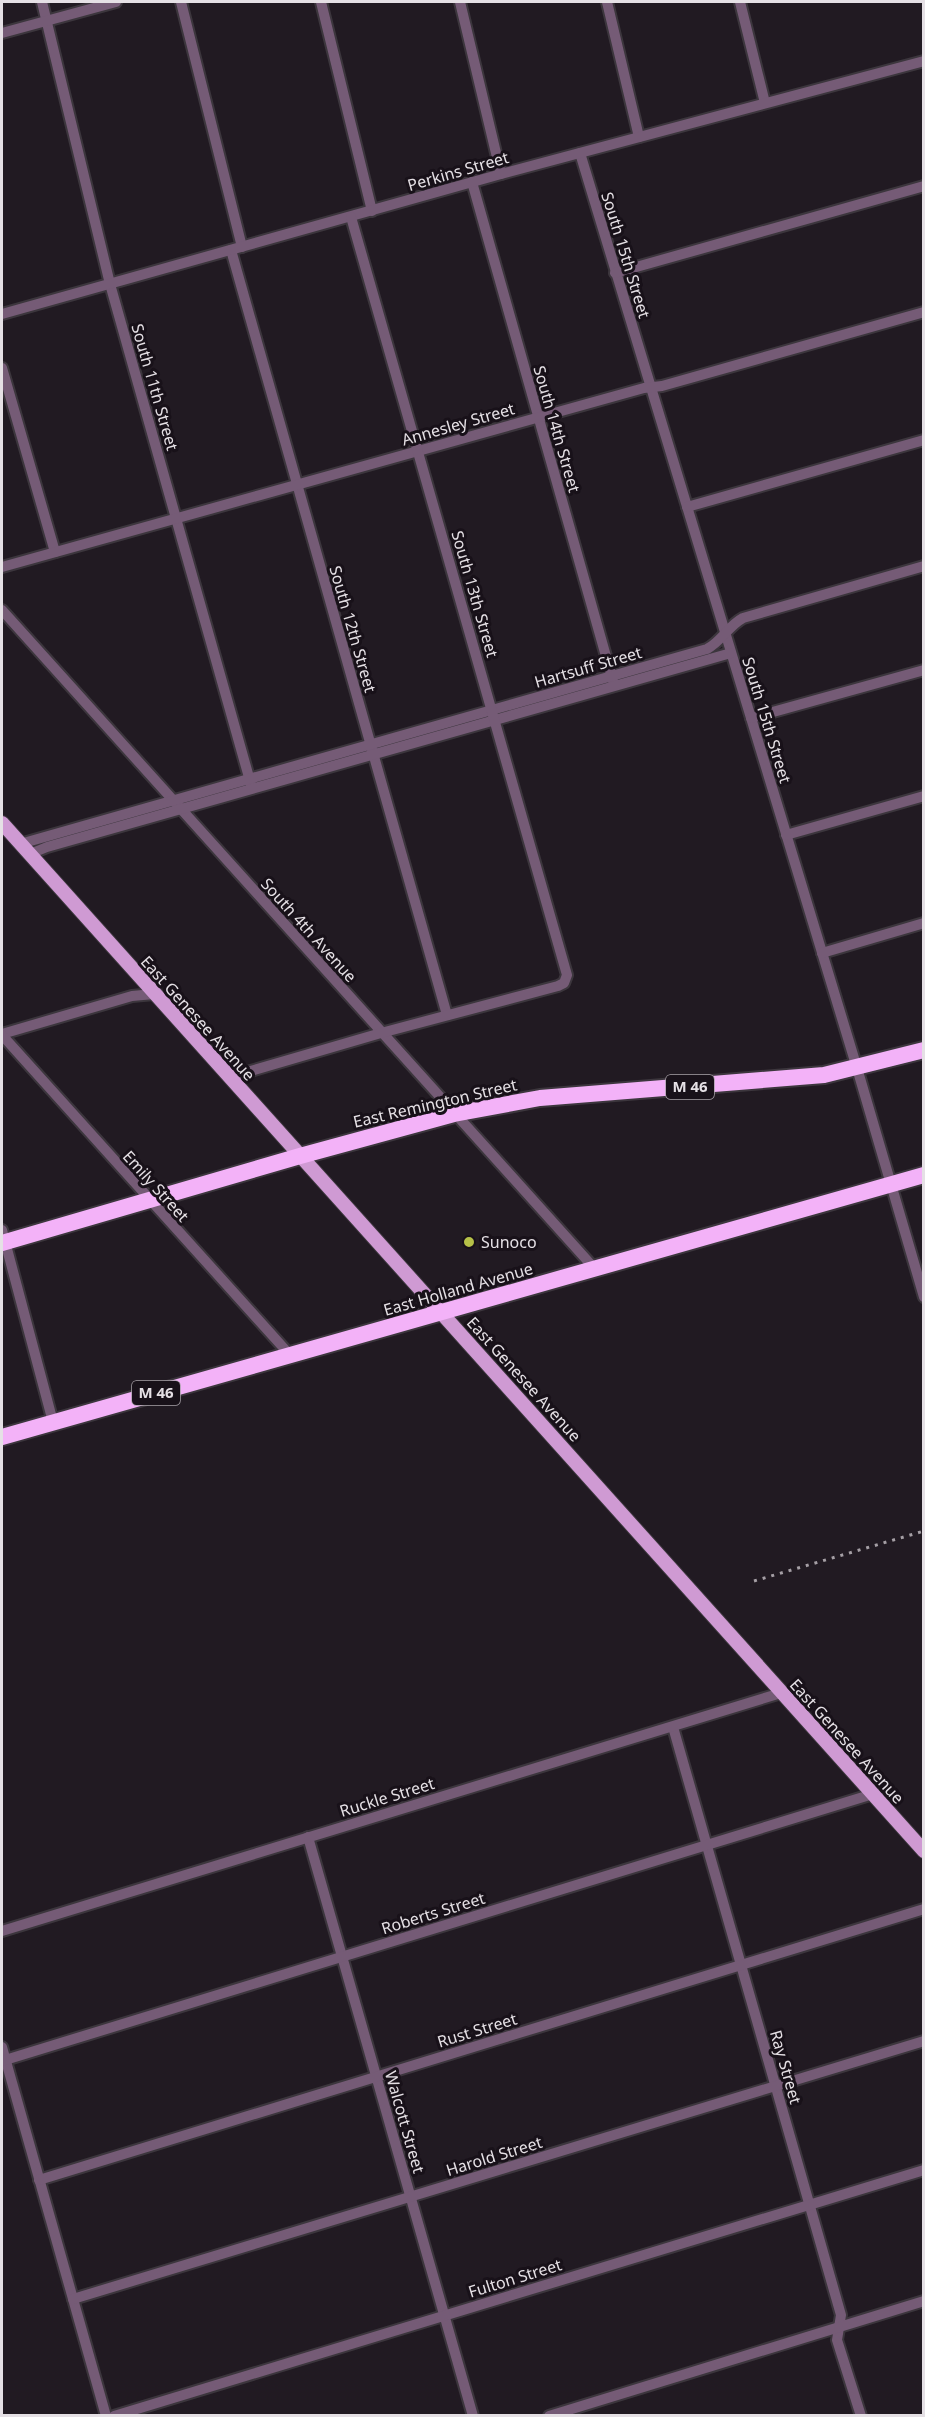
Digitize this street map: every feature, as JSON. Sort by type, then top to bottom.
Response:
[{"type":"highway","name":"East Remington Street","points":[[3,1238],[149,1201],[300,1156],[454,1114],[540,1098],[824,1075],[924,1050]]},
{"type":"highway","name":"East Holland Avenue","points":[[2,1437],[924,1175]]},
{"type":"main road","name":"East Genesee Avenue","points":[[2,823],[924,1851]]},
{"type":"street","name":"South 11th Street","points":[[42,2],[110,284],[250,783]]},
{"type":"street","points":[[2,33],[117,2]]},
{"type":"street","points":[[181,2],[242,247]]},
{"type":"street","points":[[321,2],[372,211]]},
{"type":"street","points":[[460,2],[501,174]]},
{"type":"street","points":[[607,2],[639,137]]},
{"type":"street","points":[[740,2],[765,103]]},
{"type":"street","name":"Perkins Street","points":[[2,314],[501,174],[924,61]]},
{"type":"street","name":"South 15th Street","points":[[580,153],[892,1184],[924,1297]]},
{"type":"street","name":"South 14th Street","points":[[472,182],[613,680]]},
{"type":"street","points":[[615,273],[924,186]]},
{"type":"street","name":"South 13th Street","points":[[351,217],[567,975],[558,986],[447,1015]]},
{"type":"street","name":"South 12th Street","points":[[231,250],[447,1015]]},
{"type":"street","name":"Annesley Street","points":[[2,567],[924,312]]},
{"type":"street","points":[[2,368],[55,552]]},
{"type":"street","points":[[687,507],[924,440]]},
{"type":"street","name":"Hartsuff Street","points":[[25,849],[613,680],[707,649],[716,644],[732,624],[743,618],[924,566]]},
{"type":"street","name":"South 4th Avenue","points":[[2,610],[595,1269]]},
{"type":"street","name":"Hartsuff Street","points":[[613,680],[731,653]]},
{"type":"street","points":[[751,718],[924,670]]},
{"type":"street","points":[[786,835],[924,796]]},
{"type":"street","points":[[822,953],[924,923]]},
{"type":"street","points":[[2,1035],[132,996],[154,994]]},
{"type":"street","points":[[230,1077],[447,1015]]},
{"type":"street","name":"Emily Street","points":[[2,1035],[290,1355]]},
{"type":"street","points":[[3,1238],[53,1422]]},
{"type":"street","name":"Ruckle Street","points":[[2,1931],[781,1693]]},
{"type":"street","name":"Ray Street","points":[[673,1727],[841,2315],[837,2340],[861,2415]]},
{"type":"street","name":"Roberts Street","points":[[3,2060],[873,1794]]},
{"type":"street","name":"Walcott Street","points":[[308,1837],[473,2415]]},
{"type":"street","name":"Rust Street","points":[[39,2180],[924,1909]]},
{"type":"street","name":"Harold Street","points":[[73,2299],[924,2041]]},
{"type":"street","points":[[2,2047],[3,2060],[106,2415]]},
{"type":"street","name":"Fulton Street","points":[[114,2415],[924,2170]]},
{"type":"street","points":[[549,2415],[924,2301]]},
{"type":"railway","points":[[754,1581],[924,1531]]},
{"type":"place","name":"Sunoco","points":[[469,1242]]}]
